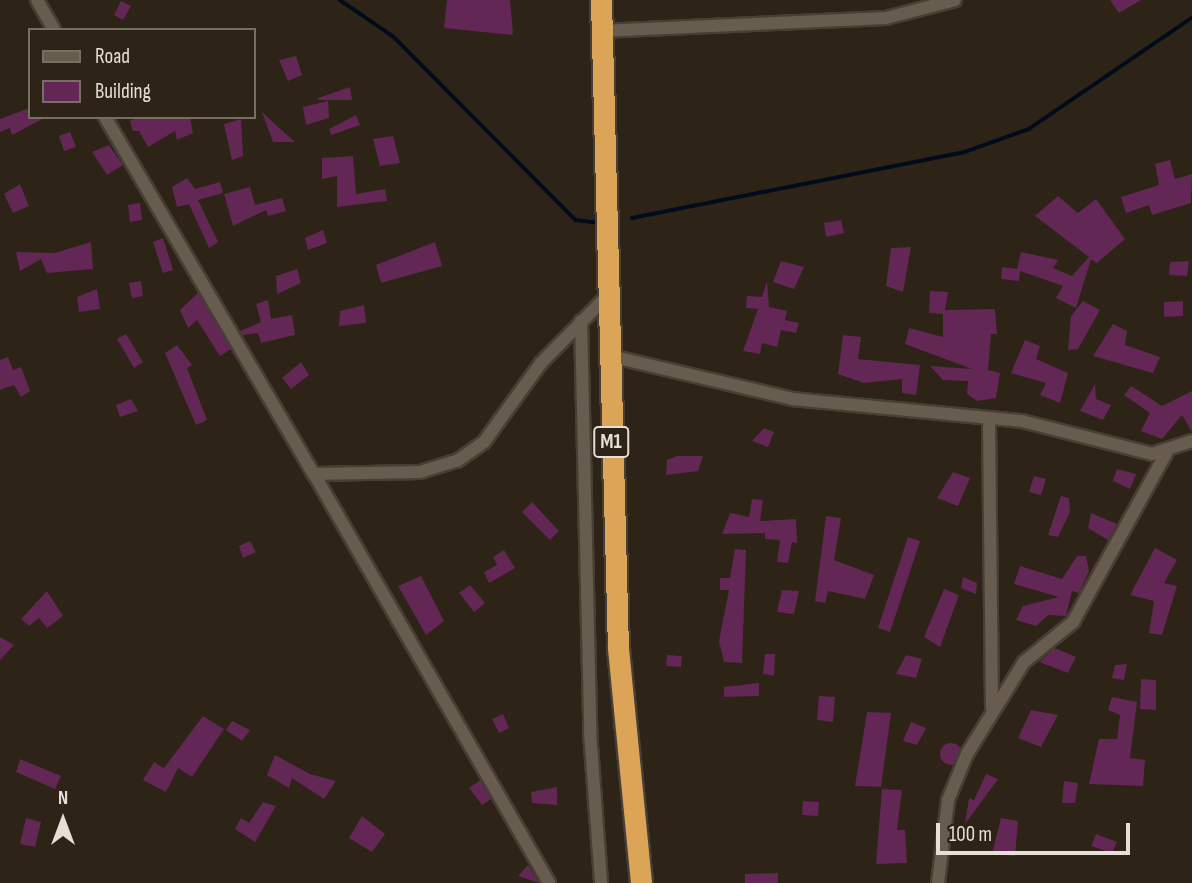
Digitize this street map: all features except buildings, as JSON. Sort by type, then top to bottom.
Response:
[{"type":"highway","name":"M1","points":[[601,0],[623,742],[641,883]]},
{"type":"street","points":[[37,0],[53,28]]},
{"type":"street","points":[[601,31],[886,18],[955,0]]},
{"type":"street","points":[[106,119],[314,474],[548,883]]},
{"type":"street","points":[[314,474],[420,472],[457,461],[484,442],[541,363],[609,294]]},
{"type":"street","points":[[581,321],[590,732],[601,883]]},
{"type":"street","points":[[610,356],[793,399],[989,421],[1023,421],[1167,452],[1192,441]]},
{"type":"street","points":[[989,421],[992,710]]},
{"type":"street","points":[[938,883],[948,800],[992,710],[1024,662],[1073,622],[1167,452]]},
{"type":"waterway","points":[[340,0],[394,37],[576,220],[599,223]]},
{"type":"waterway","points":[[632,218],[965,152],[1029,129],[1192,18]]}]
